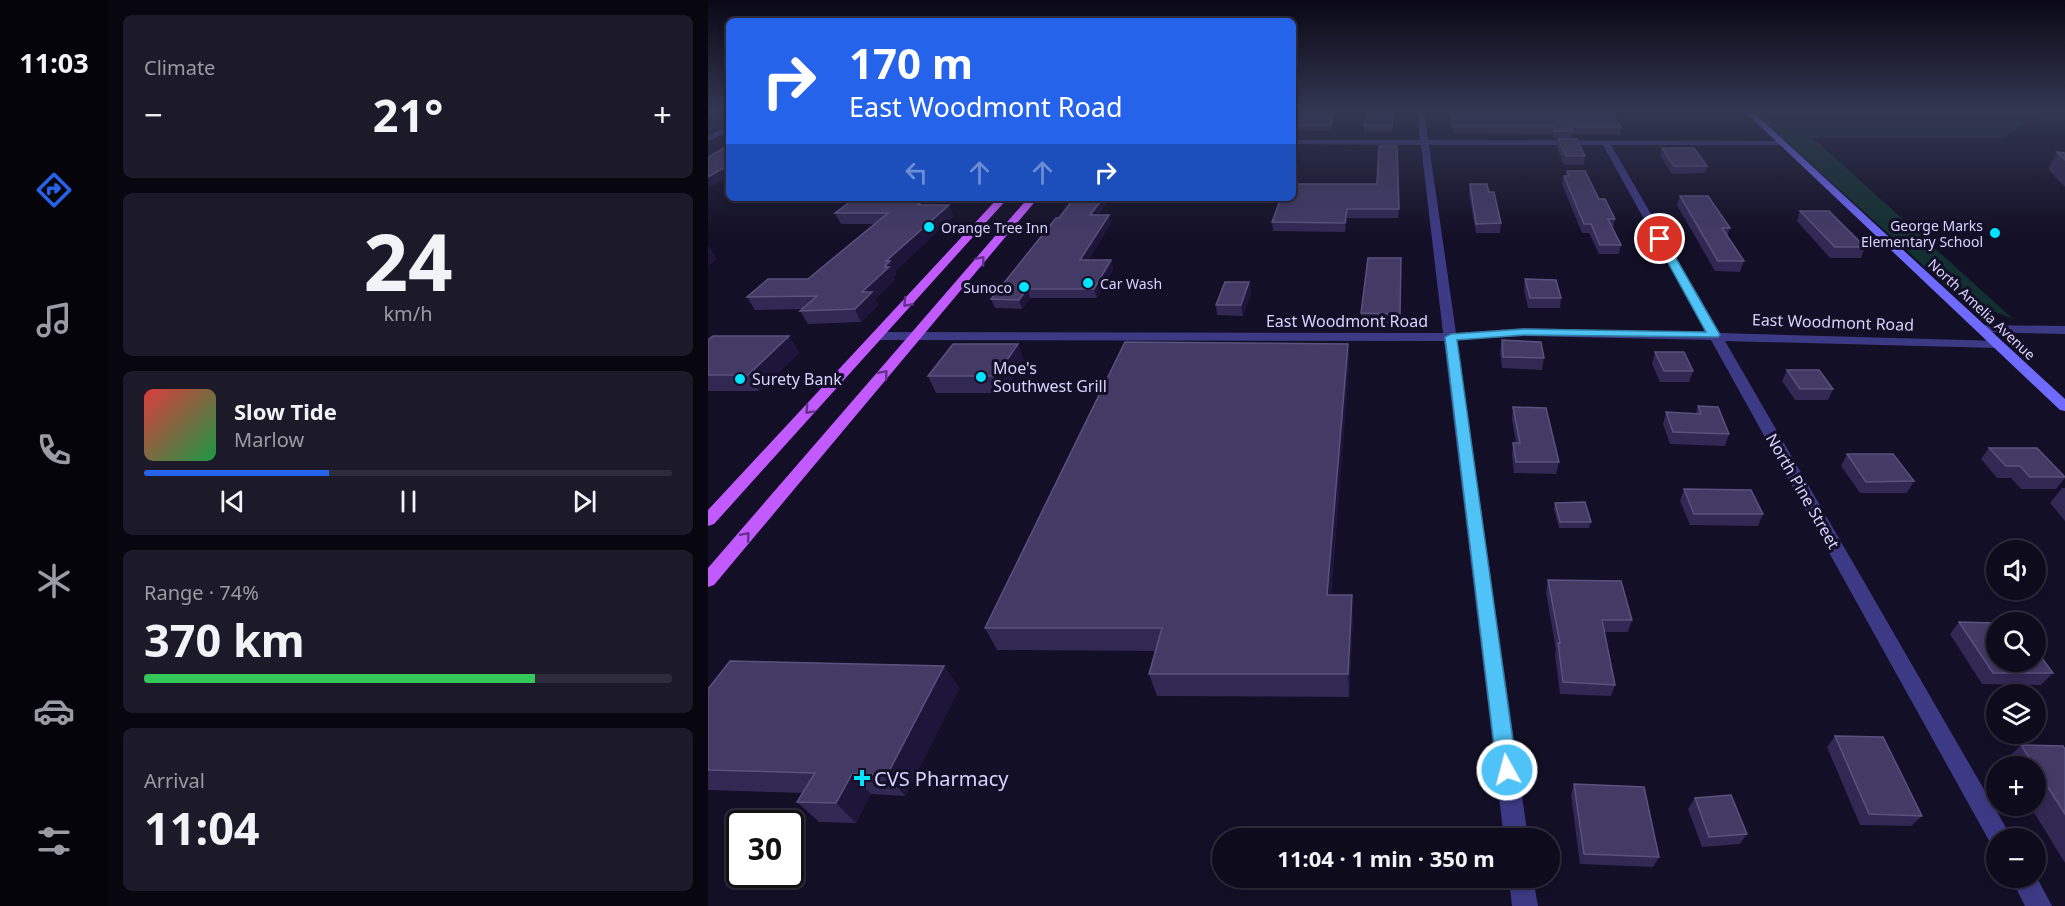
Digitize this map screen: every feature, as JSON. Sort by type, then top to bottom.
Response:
[{"type":"main road","name":"North Amelia Avenue","points":[[1792,152],[2065,407]]},
{"type":"main road","points":[[708,520],[1000,201]]},
{"type":"main road","points":[[708,580],[1030,201]]},
{"type":"street","points":[[1427,152],[1515,828]]},
{"type":"street","name":"North Pine Street","points":[[1611,152],[1994,828]]},
{"type":"street","points":[[1982,329],[2065,330]]},
{"type":"street","name":"East Woodmont Road","points":[[877,336],[1451,337],[1524,332],[1714,335],[1996,344]]},
{"type":"street","points":[[1522,888],[1525,906]]},
{"type":"street","points":[[2029,888],[2039,906]]},
{"type":"green space","points":[[1799,152],[1829,152],[2013,319],[1958,297]]},
{"type":"building","points":[[716,152],[726,152],[726,167],[708,177],[708,157]]},
{"type":"building","points":[[1379,152],[1397,152],[1399,209],[1347,209],[1345,223],[1272,222],[1280,201],[1296,201],[1296,184],[1377,184]]},
{"type":"building","points":[[1564,152],[1583,152],[1585,156],[1566,156]]},
{"type":"building","points":[[1665,152],[1697,152],[1707,166],[1674,166]]},
{"type":"building","points":[[2057,152],[2065,153],[2065,160]]},
{"type":"building","points":[[1567,171],[1585,171],[1599,199],[1605,199],[1615,219],[1608,219],[1621,245],[1600,245],[1591,224],[1584,224],[1564,176],[1569,176]]},
{"type":"building","points":[[1470,184],[1487,184],[1489,192],[1494,192],[1501,223],[1476,224]]},
{"type":"building","points":[[1680,196],[1708,196],[1730,228],[1722,228],[1744,261],[1718,261]]},
{"type":"building","points":[[851,201],[923,201],[918,205],[949,205],[886,261],[890,261],[884,267],[889,267],[862,292],[872,292],[855,309],[800,311],[817,296],[747,297],[768,279],[808,279],[888,213],[835,213]]},
{"type":"building","points":[[1072,201],[1101,201],[1090,215],[1109,215],[1080,260],[1111,260],[1094,289],[1027,289],[1019,300],[991,299],[1056,218],[1059,218]]},
{"type":"building","points":[[1800,211],[1829,211],[1865,247],[1835,247]]},
{"type":"building","points":[[1368,258],[1401,258],[1400,314],[1361,313]]},
{"type":"building","points":[[1525,279],[1556,280],[1561,298],[1530,298]]},
{"type":"building","points":[[1225,282],[1249,282],[1241,305],[1216,305]]},
{"type":"building","points":[[713,336],[789,336],[748,375],[708,375],[708,340]]},
{"type":"building","points":[[1502,340],[1541,342],[1544,358],[1503,357]]},
{"type":"building","points":[[1125,342],[1348,344],[1327,595],[1352,595],[1348,674],[1149,674],[1162,628],[985,628]]},
{"type":"building","points":[[953,344],[1018,344],[996,376],[928,376]]},
{"type":"building","points":[[1655,352],[1684,352],[1693,371],[1664,371]]},
{"type":"building","points":[[1787,370],[1819,370],[1833,389],[1800,389]]},
{"type":"building","points":[[1698,406],[1718,407],[1729,434],[1673,432],[1666,412],[1701,414]]},
{"type":"building","points":[[1513,407],[1546,408],[1559,462],[1516,462],[1513,443],[1520,443]]},
{"type":"building","points":[[1989,448],[2037,448],[2065,477],[2030,477],[2020,466],[2006,466]]},
{"type":"building","points":[[1847,454],[1893,454],[1914,481],[1866,482]]},
{"type":"building","points":[[1684,489],[1751,490],[1763,514],[1694,514]]},
{"type":"building","points":[[1585,502],[1591,522],[1560,522],[1555,503]]},
{"type":"building","points":[[1548,580],[1621,581],[1632,620],[1602,620],[1615,685],[1563,682],[1558,643],[1560,643]]},
{"type":"building","points":[[1959,622],[1986,623],[1986,662]]},
{"type":"building","name":"CVS Pharmacy","points":[[730,661],[944,666],[887,775],[852,774],[836,803],[797,802],[815,773],[708,770],[708,689]]},
{"type":"building","points":[[2046,664],[2053,673],[1993,673],[2046,672]]},
{"type":"building","points":[[1835,736],[1883,737],[1922,816],[1869,814]]},
{"type":"building","points":[[2021,745],[2063,746],[2065,749],[2065,814],[2046,784],[2046,756],[2028,756]]},
{"type":"building","points":[[1574,784],[1644,787],[1659,857],[1584,854]]},
{"type":"building","points":[[1731,795],[1747,834],[1709,837],[1695,798]]},
{"type":"place","name":"Orange Tree Inn","points":[[929,227]]},
{"type":"place","name":"George Marks Elementary School","points":[[1995,233]]},
{"type":"place","name":"Car Wash","points":[[1088,283]]},
{"type":"place","name":"Sunoco","points":[[1024,287]]},
{"type":"place","name":"Moe's Southwest Grill","points":[[981,377]]},
{"type":"place","name":"Surety Bank","points":[[740,379]]},
{"type":"place","name":"CVS Pharmacy","points":[[862,778]]},
{"type":"route","points":[[1507,770],[1451,337],[1524,332],[1714,335],[1660,239]]}]
